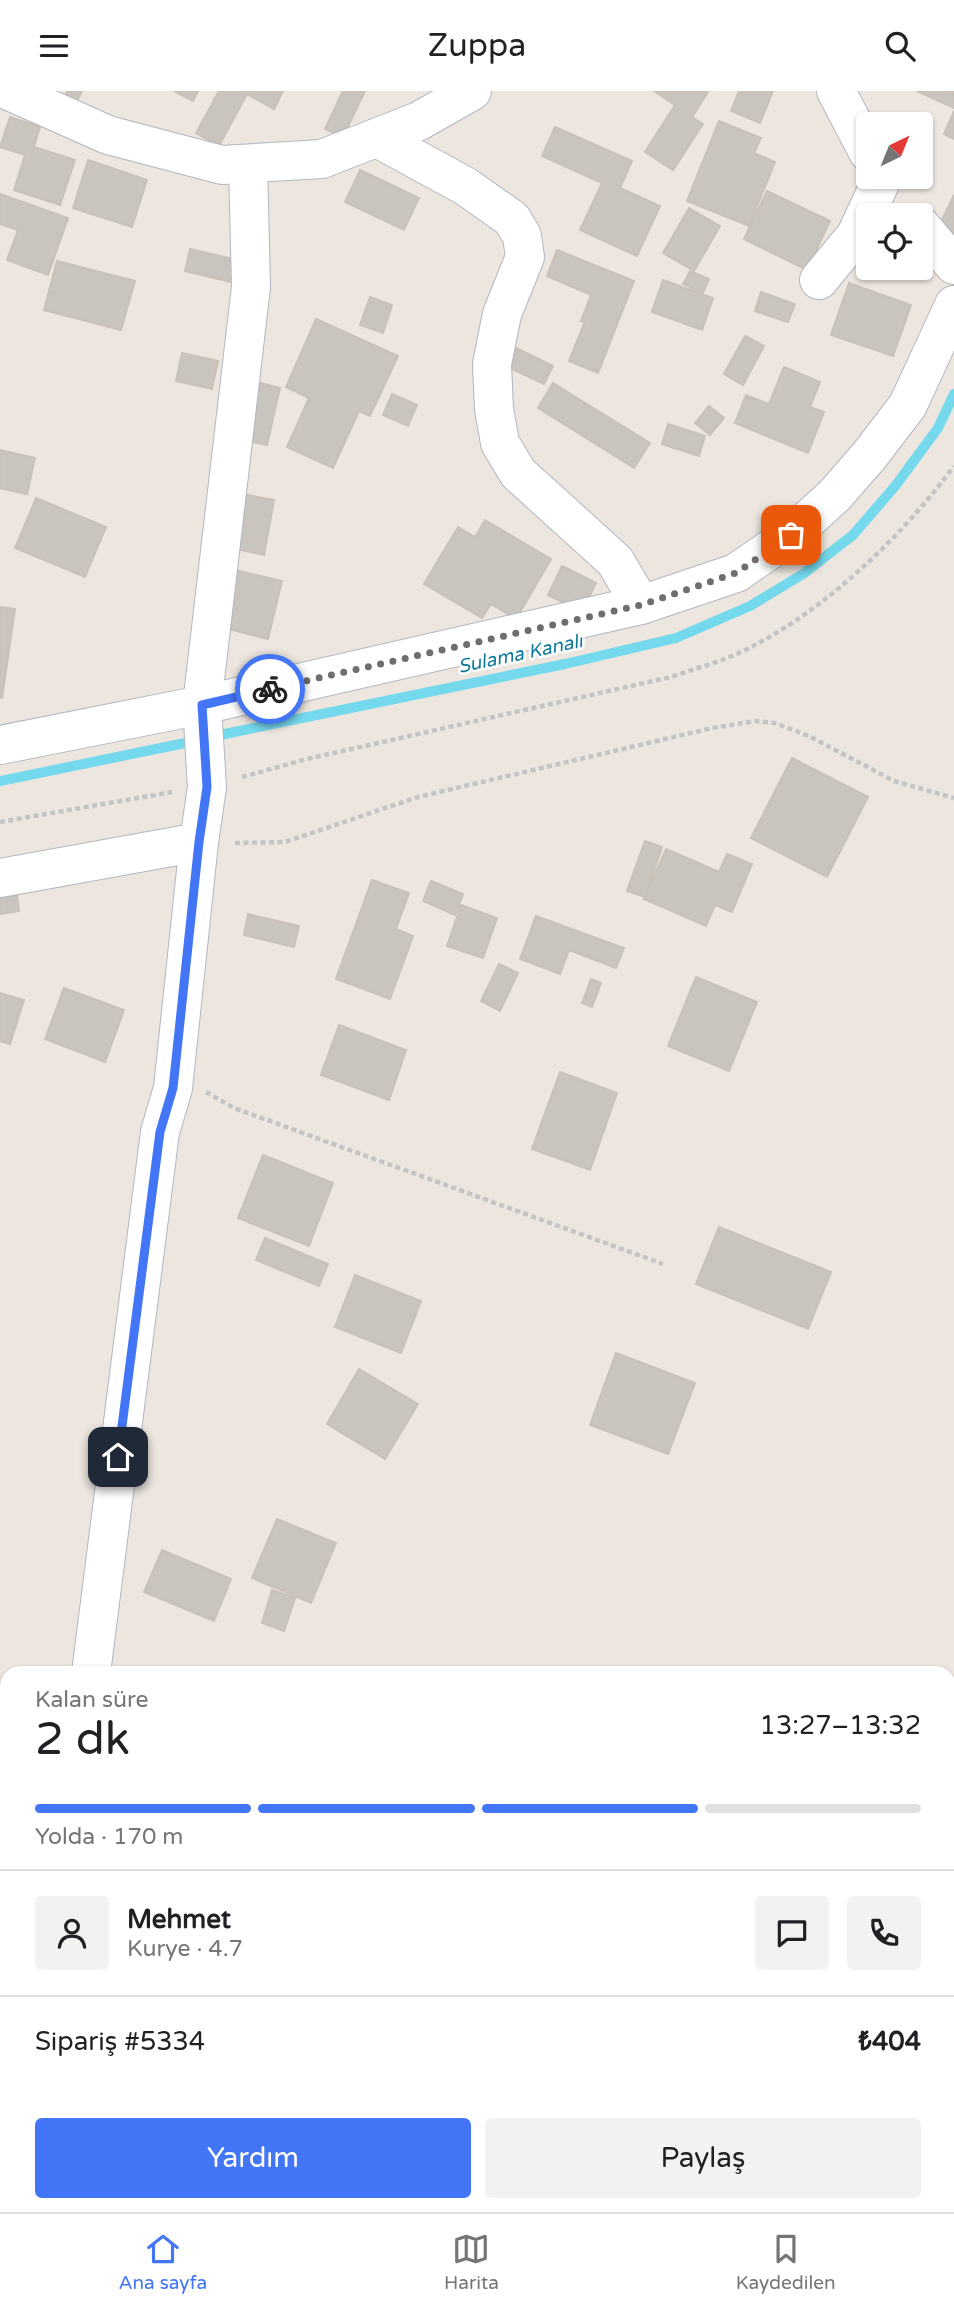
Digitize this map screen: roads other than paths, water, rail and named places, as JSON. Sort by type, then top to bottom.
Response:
[{"type":"street","points":[[0,97],[2,91]]},
{"type":"street","points":[[9,91],[108,135],[222,165],[322,159],[419,121],[472,91]]},
{"type":"street","points":[[836,91],[856,129]]},
{"type":"street","points":[[377,138],[465,186],[512,219],[522,236],[525,257],[502,314],[492,364],[494,409],[500,443],[518,473],[615,561],[641,605]]},
{"type":"street","points":[[92,1666],[160,1132],[173,1088],[206,779],[202,713],[251,288],[248,164]]},
{"type":"street","points":[[819,280],[856,235],[871,189]]},
{"type":"street","points":[[892,189],[903,203]]},
{"type":"street","points":[[933,240],[954,265]]},
{"type":"street","points":[[0,745],[202,713],[641,605],[736,573],[791,535],[834,496],[869,456],[908,405],[954,305]]},
{"type":"street","points":[[0,878],[199,842]]},
{"type":"waterway","name":"Sulama Kanalı","points":[[210,737],[565,664],[676,638],[750,606],[803,574],[853,535],[896,485],[938,428],[954,394]]},
{"type":"waterway","name":"Sulama Kanalı","points":[[0,781],[195,741]]}]
